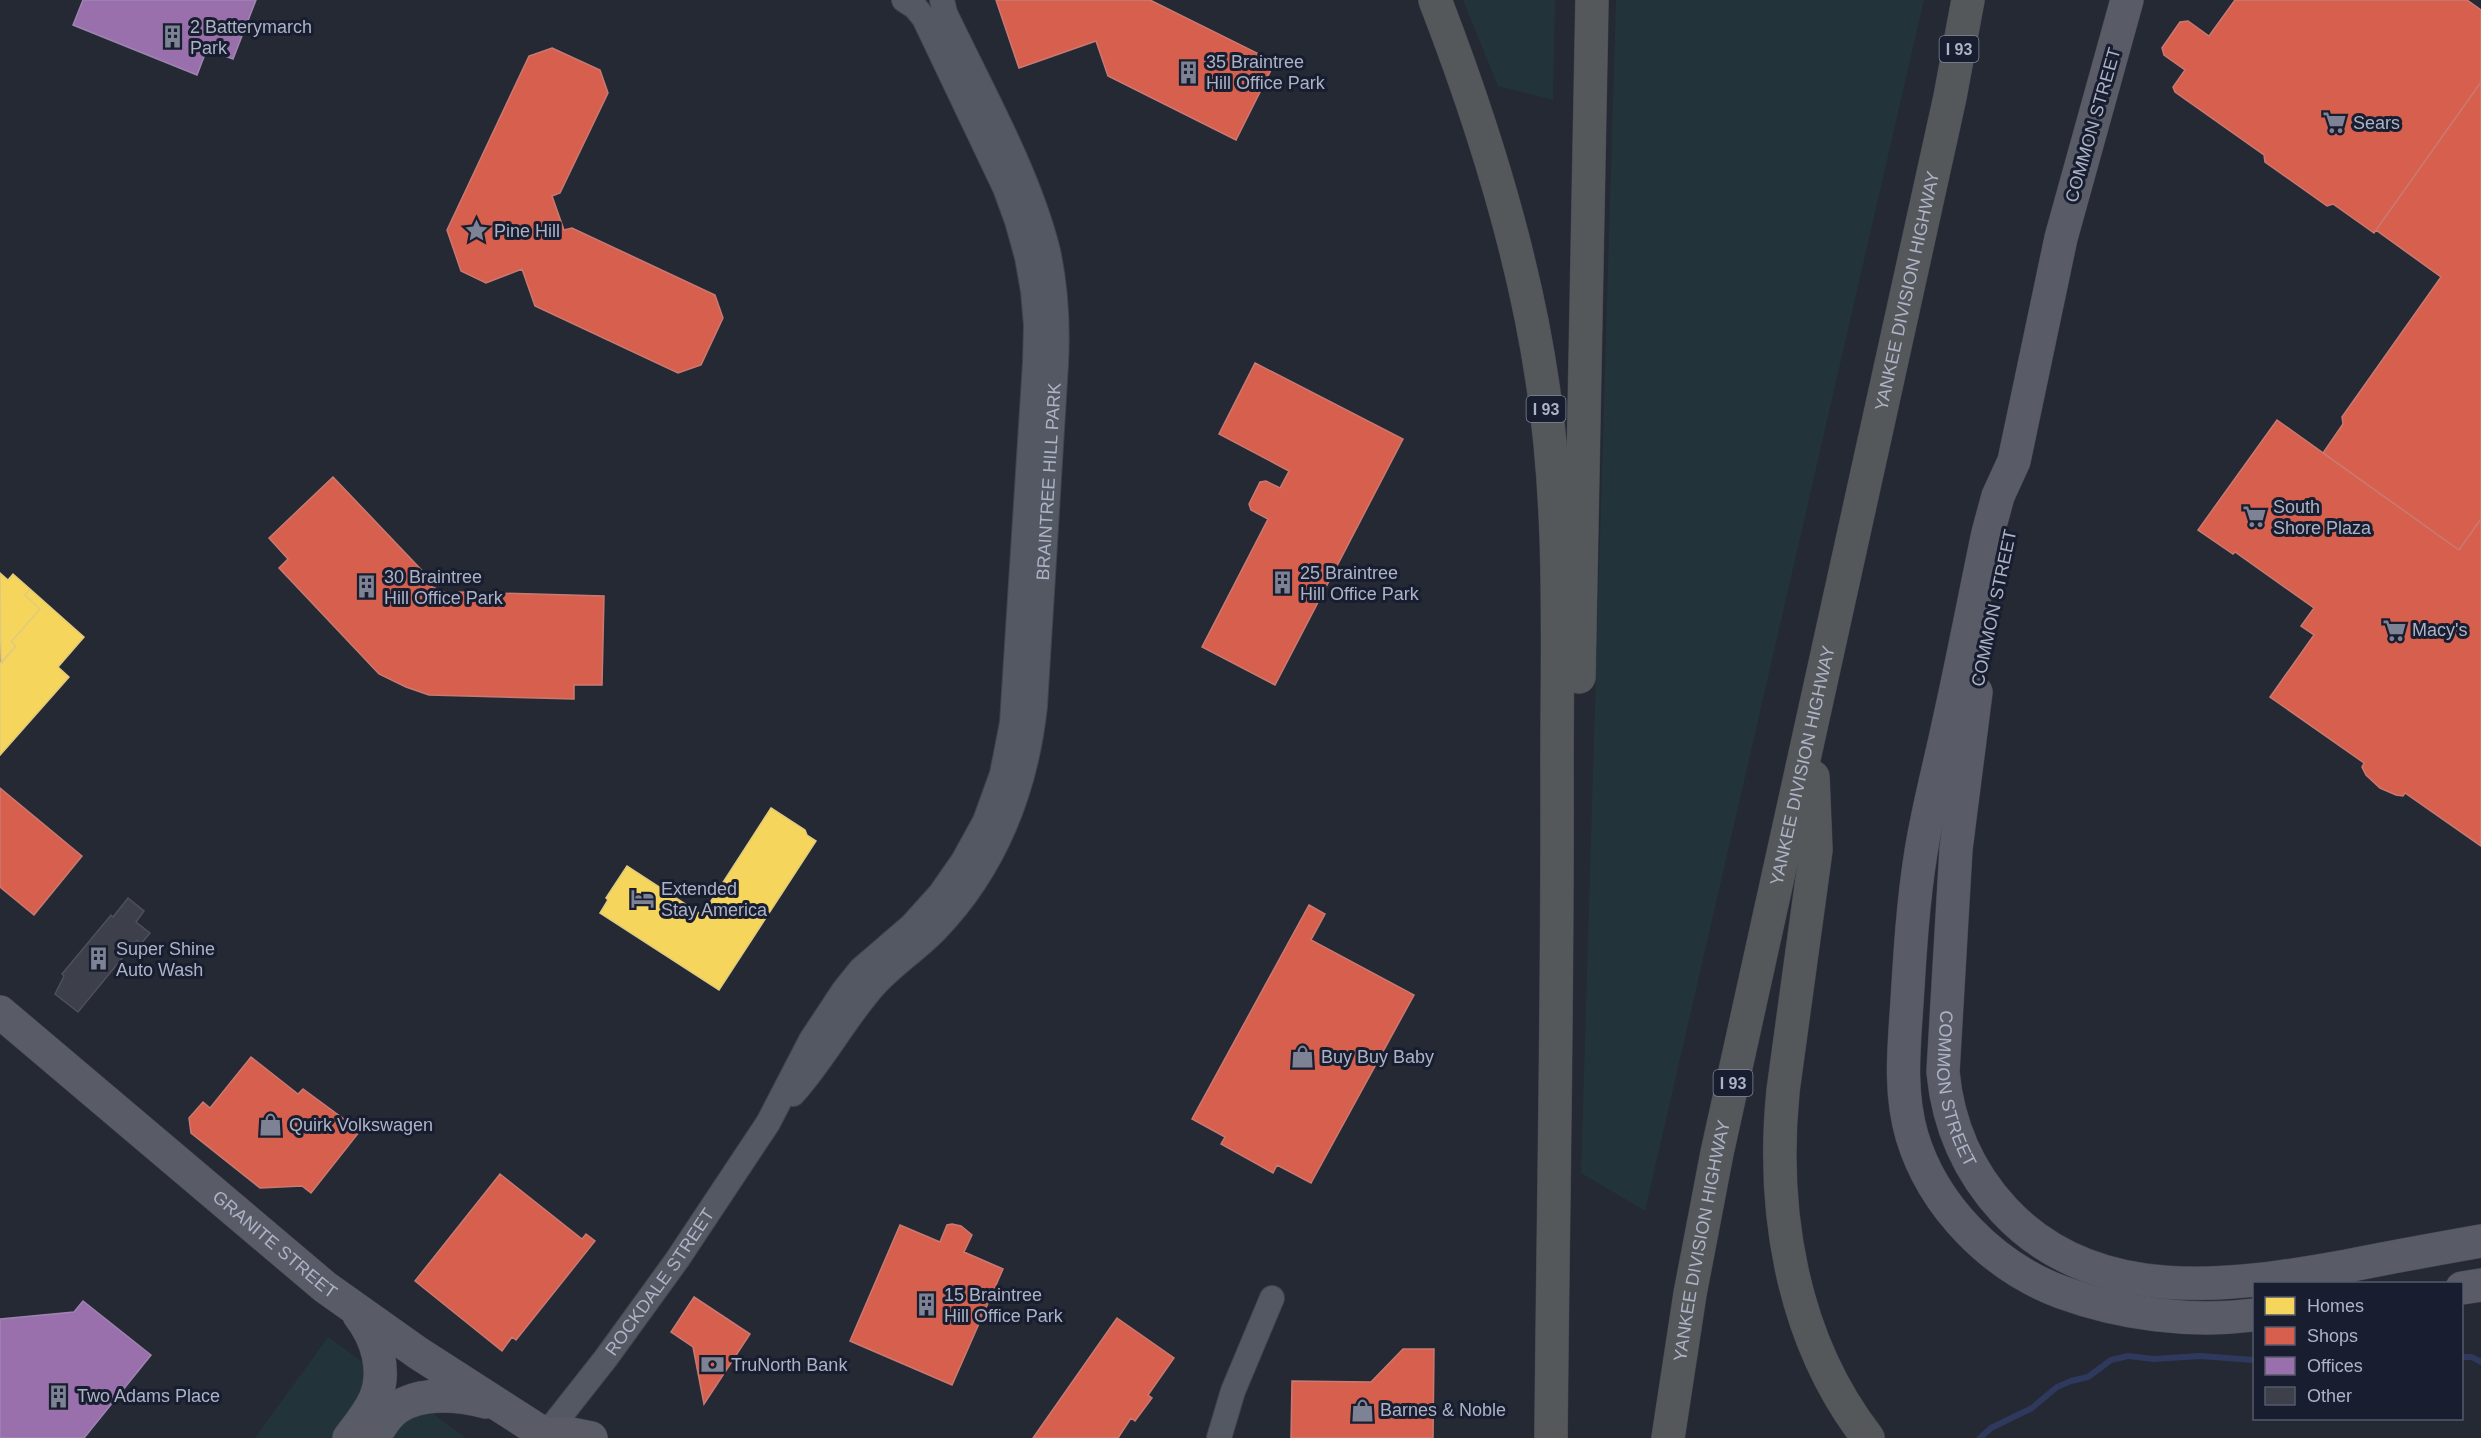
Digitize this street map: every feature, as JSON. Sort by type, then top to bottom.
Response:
[{"type":"highway","name":"I 93","points":[[1435,0],[1466,85],[1494,174],[1527,301],[1543,386],[1552,457],[1557,534],[1557,833],[1551,1438]]},
{"type":"highway","points":[[1557,833],[1578,723],[1592,0]]},
{"type":"highway","name":"I 93","points":[[1950,97],[1968,0]]},
{"type":"highway","points":[[1950,97],[1981,0]]},
{"type":"highway","name":"YANKEE DIVISION HIGHWAY","points":[[1668,1438],[1690,1294],[1711,1184],[1950,97]]},
{"type":"highway","points":[[1811,731],[1816,850],[1783,1091],[1779,1129],[1779,1185],[1789,1257],[1804,1313],[1833,1382],[1868,1438]]},
{"type":"street","name":"BRAINTREE HILL PARK","points":[[904,0],[915,7],[924,18],[1011,203],[1031,274],[1036,343],[1015,687],[1006,757],[991,806],[963,861],[908,942]]},
{"type":"street","name":"BRAINTREE HILL PARK","points":[[908,942],[957,907],[989,860],[1011,814],[1026,762],[1035,706],[1057,354],[1054,288],[1048,252],[1037,214],[1024,180],[945,13],[942,0]]},
{"type":"street","name":"COMMON STREET","points":[[2127,0],[2059,248],[2014,461],[1998,496],[1988,533],[1921,851],[1910,940],[1903,1072],[1905,1107],[1912,1137],[1932,1182],[1962,1222],[1998,1257],[2038,1282],[2101,1304],[2154,1314],[2208,1318],[2253,1315]]},
{"type":"street","name":"COMMON STREET","points":[[2014,461],[2016,503],[1970,729],[1952,886],[1943,1072],[1952,1120],[1971,1166],[2005,1211],[2047,1248],[2088,1266],[2134,1277],[2190,1284],[2248,1282],[2481,1241]]},
{"type":"street","name":"ROCKDALE STREET","points":[[542,1437],[606,1359],[642,1310],[768,1123],[811,1040],[844,990],[871,959],[908,942]]},
{"type":"street","name":"GRANITE STREET","points":[[11,1021],[273,1245],[352,1308],[499,1405],[542,1437]]},
{"type":"street","points":[[2463,1288],[2481,1285]]},
{"type":"street","points":[[1219,1438],[1233,1391],[1272,1298]]},
{"type":"street","points":[[349,1438],[376,1398],[380,1370],[373,1337],[352,1308]]},
{"type":"street","points":[[373,1438],[390,1414],[412,1401],[433,1397],[458,1397],[499,1405]]},
{"type":"street","points":[[542,1437],[571,1434],[591,1438]]},
{"type":"shaded area","points":[[1463,0],[1555,0],[1553,100],[1498,86]]},
{"type":"shaded area","points":[[1616,0],[1924,0],[1645,1211],[1581,1173]]},
{"type":"shaded area","points":[[328,1337],[466,1438],[255,1438]]},
{"type":"building: Homes","points":[[0,573],[8,580],[13,574],[30,589],[25,595],[40,609],[11,642],[16,646],[1,664]]},
{"type":"building: Homes","points":[[30,589],[84,637],[58,667],[69,677],[0,755],[0,663],[16,646],[11,642],[40,609],[25,595]]},
{"type":"building: Homes","name":"Extended Stay America","points":[[771,808],[805,830],[807,835],[816,841],[719,990],[600,913],[608,900],[606,898],[627,866],[702,915]]},
{"type":"building: Shops","name":"35 Braintree Hill Office Park","points":[[996,0],[1150,0],[1275,62],[1236,140],[1108,76],[1096,41],[1019,68]]},
{"type":"building: Shops","name":"Sears","points":[[2235,0],[2467,0],[2481,10],[2481,82],[2374,233],[2333,204],[2327,206],[2265,162],[2264,155],[2175,92],[2173,87],[2185,70],[2164,55],[2162,48],[2180,22],[2188,21],[2209,36]]},
{"type":"building: Shops","points":[[552,48],[600,70],[608,93],[560,193],[552,196],[564,230],[572,228],[715,295],[723,318],[701,365],[678,373],[535,306],[522,269],[486,283],[461,271],[447,230],[529,56]]},
{"type":"building: Shops","points":[[2481,82],[2481,519],[2459,550],[2323,453],[2343,424],[2342,417],[2441,277],[2376,230]]},
{"type":"building: Shops","name":"25 Braintree Hill Office Park","points":[[1255,363],[1403,439],[1275,685],[1202,647],[1268,519],[1251,510],[1249,504],[1260,482],[1266,481],[1280,488],[1289,471],[1219,434]]},
{"type":"building: Shops","name":"Macy's","points":[[2277,420],[2459,550],[2481,519],[2481,846],[2405,793],[2403,796],[2396,795],[2380,788],[2366,775],[2362,767],[2364,763],[2270,697],[2314,635],[2301,626],[2314,608],[2235,552],[2233,554],[2198,530]]},
{"type":"building: Shops","name":"30 Braintree Hill Office Park","points":[[333,477],[433,582],[430,586],[459,598],[459,592],[604,596],[602,685],[574,685],[574,699],[429,695],[379,674],[279,568],[288,559],[269,538]]},
{"type":"building: Shops","points":[[0,788],[82,856],[34,915],[0,887]]},
{"type":"building: Shops","name":"Buy Buy Baby","points":[[1309,905],[1325,914],[1311,940],[1414,995],[1311,1183],[1277,1165],[1273,1173],[1221,1144],[1225,1137],[1192,1119]]},
{"type":"building: Shops","name":"Quirk Volkswagen","points":[[251,1057],[298,1094],[303,1089],[360,1131],[311,1193],[302,1186],[260,1188],[191,1133],[189,1118],[203,1102],[210,1108]]},
{"type":"building: Shops","points":[[500,1174],[582,1239],[586,1234],[595,1241],[516,1340],[512,1337],[502,1351],[415,1281]]},
{"type":"building: Shops","name":"15 Braintree Hill Office Park","points":[[900,1225],[940,1242],[947,1225],[961,1226],[972,1235],[964,1252],[1003,1269],[952,1385],[850,1341]]},
{"type":"building: Shops","name":"TruNorth Bank","points":[[694,1297],[750,1334],[704,1404],[693,1347],[671,1332]]},
{"type":"building: Shops","points":[[1117,1318],[1174,1358],[1148,1395],[1152,1398],[1135,1421],[1131,1418],[1118,1438],[1033,1438]]},
{"type":"building: Shops","name":"Barnes & Noble","points":[[1403,1349],[1434,1349],[1433,1438],[1291,1438],[1292,1381],[1371,1382]]},
{"type":"building: Offices","name":"2 Batterymarch Park","points":[[83,0],[256,0],[233,59],[207,49],[197,75],[73,25]]},
{"type":"building: Offices","name":"Two Adams Place","points":[[83,1301],[151,1355],[84,1438],[0,1438],[0,1319],[74,1312]]},
{"type":"building: Other","name":"Super Shine Auto Wash","points":[[128,898],[144,911],[136,922],[150,933],[141,944],[137,940],[78,1012],[55,994],[64,976],[62,974]]},
{"type":"waterway","points":[[1980,1438],[1991,1428],[2032,1408],[2057,1387],[2088,1377],[2111,1360],[2128,1356],[2154,1359],[2200,1356],[2253,1360]]},
{"type":"waterway","points":[[2463,1357],[2472,1357],[2481,1362]]},
{"type":"place","name":"2 Batterymarch Park","points":[[172,37]]},
{"type":"place","name":"35 Braintree Hill Office Park","points":[[1188,72]]},
{"type":"place","name":"Sears","points":[[2335,123]]},
{"type":"place","name":"Pine Hill","points":[[476,231]]},
{"type":"place","name":"South Shore Plaza","points":[[2255,517]]},
{"type":"place","name":"25 Braintree Hill Office Park","points":[[1282,583]]},
{"type":"place","name":"30 Braintree Hill Office Park","points":[[366,587]]},
{"type":"place","name":"Macy's","points":[[2394,630]]},
{"type":"place","name":"Extended Stay America","points":[[643,899]]},
{"type":"place","name":"Super Shine Auto Wash","points":[[98,959]]},
{"type":"place","name":"Buy Buy Baby","points":[[1303,1057]]},
{"type":"place","name":"Quirk Volkswagen","points":[[271,1125]]},
{"type":"place","name":"15 Braintree Hill Office Park","points":[[926,1305]]},
{"type":"place","name":"TruNorth Bank","points":[[713,1365]]},
{"type":"place","name":"Two Adams Place","points":[[59,1396]]},
{"type":"place","name":"Barnes & Noble","points":[[1362,1410]]}]
